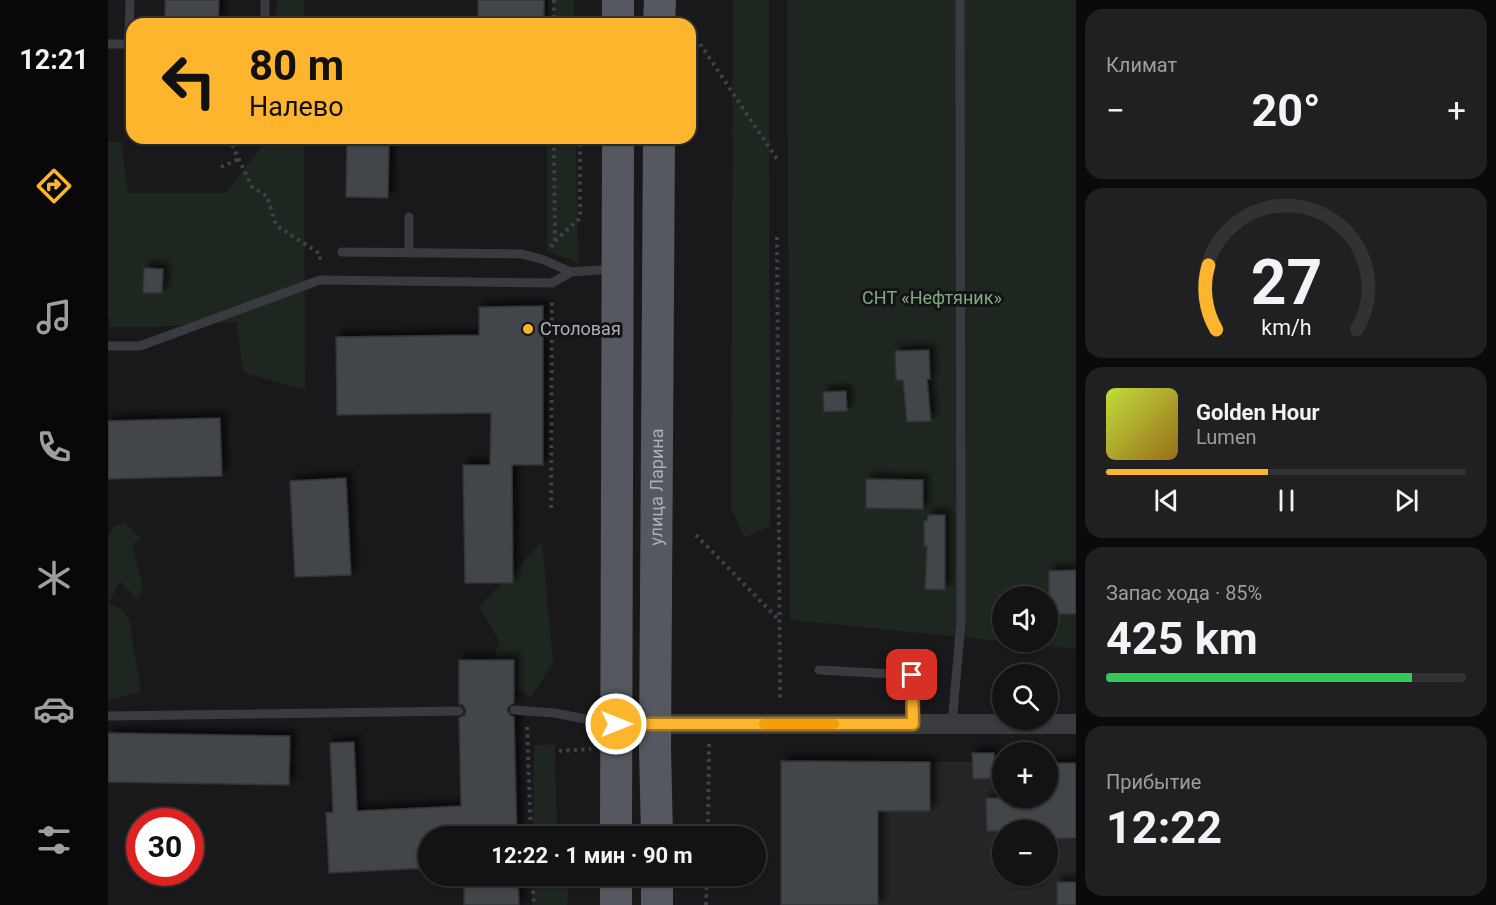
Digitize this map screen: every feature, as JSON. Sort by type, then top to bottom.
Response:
[{"type":"main road","points":[[618,0],[618,18]]},
{"type":"main road","points":[[659,18],[660,0]]},
{"type":"main road","points":[[615,826],[607,736],[618,269],[618,144]]},
{"type":"main road","name":"улица Ларина","points":[[657,826],[659,144]]},
{"type":"main road","points":[[616,886],[616,905]]},
{"type":"main road","points":[[657,886],[657,905]]},
{"type":"street","points":[[607,736],[656,724],[1076,724]]},
{"type":"lane","points":[[130,0],[130,18]]},
{"type":"lane","points":[[265,0],[265,18]]},
{"type":"lane","points":[[952,724],[961,622],[960,0]]},
{"type":"lane","points":[[108,44],[126,46]]},
{"type":"lane","points":[[409,217],[409,253]]},
{"type":"lane","points":[[342,252],[522,254],[544,260],[571,272]]},
{"type":"lane","points":[[108,346],[140,346],[320,280],[552,283],[571,272],[618,269]]},
{"type":"lane","points":[[819,670],[912,675],[913,724]]},
{"type":"lane","points":[[514,710],[554,713],[607,736]]},
{"type":"lane","points":[[108,716],[459,711]]},
{"type":"path","points":[[554,0],[554,18]]},
{"type":"path","points":[[700,44],[777,159]]},
{"type":"path","points":[[232,144],[252,187],[267,196],[276,225],[320,254],[320,280]]},
{"type":"path","points":[[554,144],[555,241]]},
{"type":"path","points":[[544,260],[555,241],[580,219],[580,144]]},
{"type":"path","points":[[221,167],[239,159]]},
{"type":"path","points":[[777,237],[780,724]]},
{"type":"path","points":[[551,508],[552,283]]},
{"type":"path","points":[[696,535],[779,620]]},
{"type":"path","points":[[526,711],[531,826]]},
{"type":"path","points":[[700,724],[711,746],[708,826]]},
{"type":"path","points":[[559,751],[607,736]]},
{"type":"path","points":[[533,886],[534,905]]},
{"type":"path","points":[[706,905],[707,886]]},
{"type":"shaded area","points":[[972,753],[992,753],[992,808],[1058,808],[1058,763],[1076,763],[1076,905],[781,905],[781,761],[972,762]]},
{"type":"green space","points":[[277,0],[304,0],[304,18],[276,18]]},
{"type":"green space","points":[[547,0],[574,0],[574,18],[547,18]]},
{"type":"green space","points":[[733,0],[769,0],[770,526],[745,538],[731,508]]},
{"type":"green space","name":"СНТ «Нефтяник»","points":[[787,0],[1076,0],[1076,649],[1058,647],[1058,586],[992,586],[992,640],[790,620]]},
{"type":"green space","points":[[108,142],[121,142],[128,193],[225,193],[264,144],[304,144],[305,390],[243,372],[237,322],[110,327],[108,315]]},
{"type":"green space","points":[[547,144],[576,144],[578,263],[547,251]]},
{"type":"green space","points":[[124,522],[141,539],[132,544],[143,586],[138,600],[120,582],[108,604],[108,538],[113,527]]},
{"type":"green space","points":[[542,542],[553,662],[531,697],[486,674],[500,642],[479,607]]},
{"type":"green space","points":[[108,604],[122,609],[129,620],[141,692],[114,699],[108,699]]},
{"type":"green space","points":[[555,744],[557,826],[533,826],[534,745]]},
{"type":"green space","points":[[532,886],[565,886],[569,891],[567,905],[532,905]]},
{"type":"building","points":[[165,0],[219,0],[218,18],[165,18]]},
{"type":"building","points":[[478,0],[544,0],[544,18],[478,18]]},
{"type":"building","points":[[347,144],[389,144],[388,198],[346,197]]},
{"type":"building","points":[[144,268],[163,269],[162,293],[143,293]]},
{"type":"building","points":[[543,306],[543,465],[512,465],[513,583],[465,583],[463,465],[490,465],[491,413],[337,415],[336,337],[479,335],[479,307]]},
{"type":"building","points":[[929,350],[930,379],[927,379],[931,421],[907,422],[903,380],[896,380],[895,351]]},
{"type":"building","points":[[846,391],[847,411],[824,412],[823,392]]},
{"type":"building","points":[[220,418],[222,476],[108,479],[108,421]]},
{"type":"building","points":[[346,478],[351,575],[295,577],[290,481]]},
{"type":"building","points":[[866,479],[923,480],[923,509],[866,508]]},
{"type":"building","points":[[928,515],[945,515],[945,590],[925,589],[927,546],[924,546],[924,521],[927,521]]},
{"type":"building","points":[[1076,570],[1076,614],[1058,614],[1058,586],[1049,586],[1049,571]]},
{"type":"building","points":[[459,660],[514,660],[514,703],[507,710],[514,717],[517,826],[418,826],[418,869],[329,873],[326,813],[333,812],[330,743],[354,742],[357,811],[461,806],[459,718],[465,715],[466,710],[463,705],[459,704]]},
{"type":"building","points":[[108,733],[290,736],[289,785],[108,782]]},
{"type":"building","points":[[972,753],[992,753],[992,778],[973,779]]},
{"type":"building","points":[[781,761],[930,762],[930,811],[878,811],[878,905],[781,905]]},
{"type":"building","points":[[1058,763],[1076,763],[1076,838],[1058,839],[1058,820],[992,820],[992,831],[987,831],[986,798],[992,798],[992,808],[1058,808]]},
{"type":"building","points":[[1058,882],[1076,882],[1076,905],[1057,905]]},
{"type":"building","points":[[464,886],[518,886],[519,905],[464,905]]},
{"type":"slow traffic","points":[[764,724],[834,724]]},
{"type":"place","name":"Столовая","points":[[528,329]]},
{"type":"route","points":[[616,724],[913,724],[912,675]]}]
